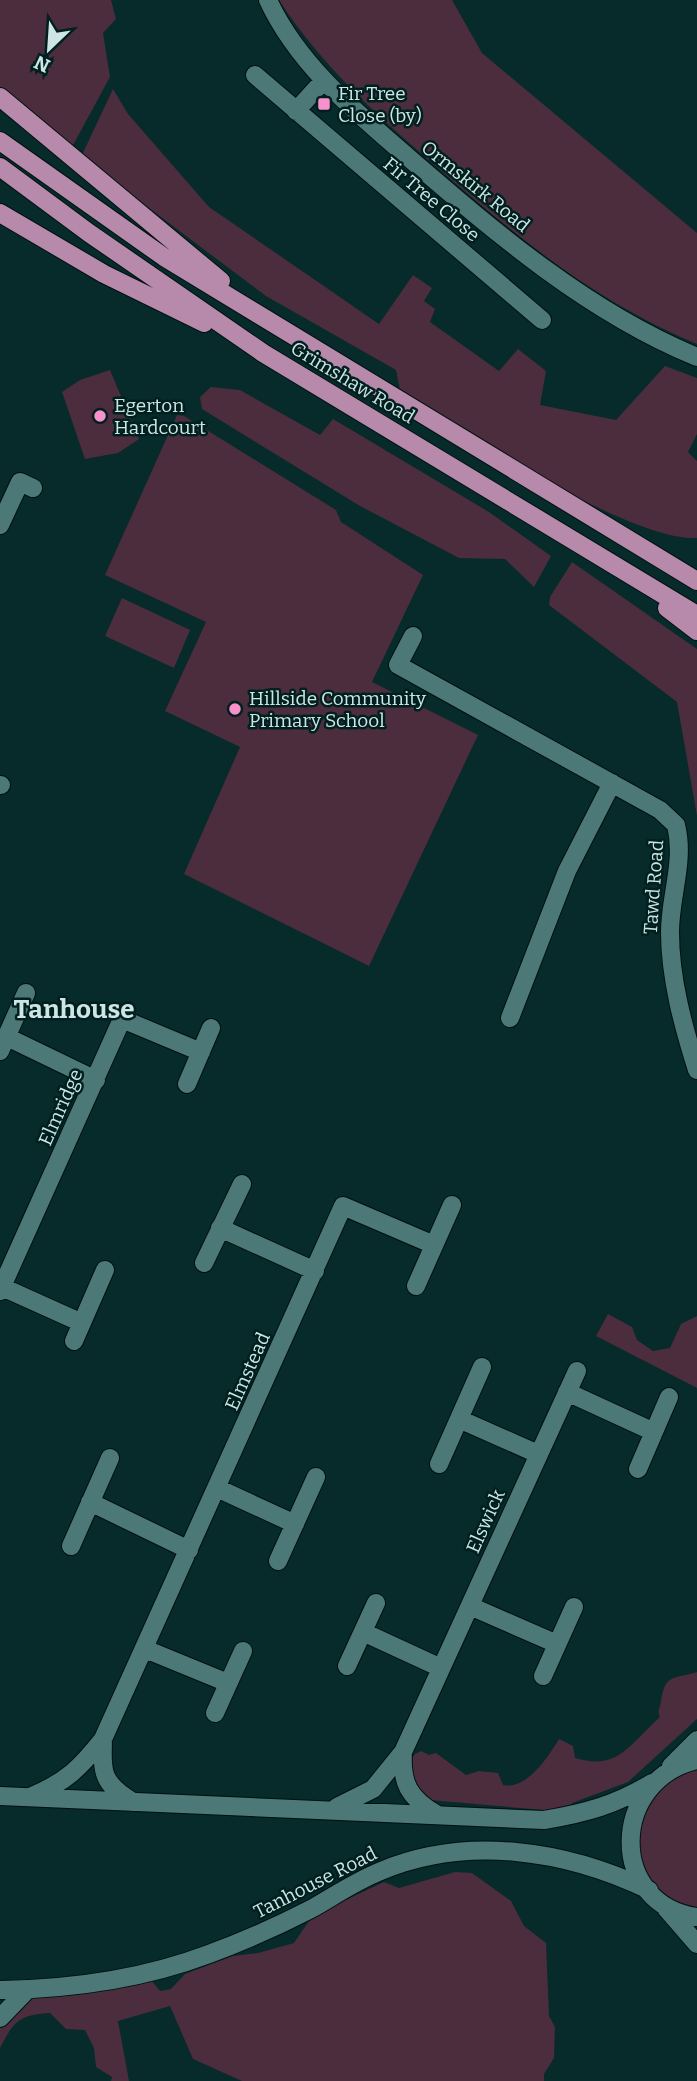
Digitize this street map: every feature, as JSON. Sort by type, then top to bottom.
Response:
[{"type":"main road","points":[[0,97],[281,330]]},
{"type":"main road","name":"Grimshaw Road","points":[[0,141],[164,257],[697,581]]},
{"type":"main road","name":"Grimshaw Road","points":[[0,167],[89,233],[264,353],[697,615]]},
{"type":"main road","points":[[0,213],[104,274],[264,353]]},
{"type":"main road","points":[[597,519],[697,568]]},
{"type":"main road","points":[[582,546],[697,631]]},
{"type":"street","name":"Ormskirk Road","points":[[268,0],[298,50],[324,80],[451,195],[574,289],[628,324],[697,356]]},
{"type":"street","name":"Fir Tree Close","points":[[255,75],[542,320]]},
{"type":"street","points":[[296,111],[324,80]]},
{"type":"street","points":[[0,525],[20,482],[33,488]]},
{"type":"street","name":"Tawd Road","points":[[413,636],[398,665],[665,813],[676,825],[680,854],[670,929],[671,952],[684,1023],[697,1070]]},
{"type":"street","points":[[510,1018],[568,871],[611,783]]},
{"type":"street","points":[[26,993],[3,1044],[96,1080]]},
{"type":"street","name":"Elmridge","points":[[1,1289],[122,1018],[201,1052]]},
{"type":"street","points":[[187,1084],[211,1028]]},
{"type":"street","points":[[204,1264],[242,1184]]},
{"type":"street","points":[[416,1286],[452,1205]]},
{"type":"street","name":"Elmstead","points":[[32,1796],[61,1784],[84,1764],[103,1739],[343,1206],[434,1245]]},
{"type":"street","points":[[220,1228],[315,1271]]},
{"type":"street","points":[[74,1341],[105,1270]]},
{"type":"street","points":[[1,1289],[82,1323]]},
{"type":"street","points":[[439,1464],[482,1367]]},
{"type":"street","name":"Elswick","points":[[329,1810],[373,1789],[403,1752],[577,1371]]},
{"type":"street","points":[[567,1392],[654,1433]]},
{"type":"street","points":[[638,1469],[668,1397]]},
{"type":"street","points":[[459,1419],[538,1454]]},
{"type":"street","points":[[71,1546],[110,1458]]},
{"type":"street","points":[[278,1561],[316,1477]]},
{"type":"street","points":[[217,1488],[295,1524]]},
{"type":"street","points":[[90,1503],[189,1550]]},
{"type":"street","points":[[347,1666],[376,1603]]},
{"type":"street","points":[[470,1606],[558,1644]]},
{"type":"street","points":[[543,1676],[574,1607]]},
{"type":"street","points":[[363,1632],[442,1668]]},
{"type":"street","points":[[145,1649],[228,1683]]},
{"type":"street","points":[[215,1713],[243,1651]]},
{"type":"street","name":"Elmstead","points":[[103,1739],[103,1776],[110,1786],[135,1804]]},
{"type":"street","points":[[697,1740],[658,1778],[634,1811],[630,1844],[636,1868],[654,1895],[697,1944]]},
{"type":"street","points":[[403,1752],[404,1782],[410,1795],[436,1815]]},
{"type":"street","points":[[0,1796],[544,1820],[581,1814],[620,1802],[658,1778],[697,1760]]},
{"type":"street","name":"Tanhouse Road","points":[[0,1990],[103,1982],[205,1956],[261,1933],[384,1870],[451,1853],[493,1850],[528,1852],[613,1875],[654,1895],[675,1910],[697,1917]]},
{"type":"street","points":[[0,2018],[29,1989]]},
{"type":"shaded area","points":[[0,0],[111,0],[116,19],[103,33],[110,77],[72,147],[0,87]]},
{"type":"shaded area","points":[[279,0],[452,0],[482,53],[697,233],[697,344],[661,328],[593,289],[499,220],[417,150],[353,90],[314,48]]},
{"type":"shaded area","points":[[113,89],[128,114],[209,207],[379,324],[413,275],[432,288],[424,301],[435,309],[430,322],[499,371],[518,349],[546,371],[540,405],[616,420],[665,366],[697,378],[697,434],[688,452],[697,461],[697,538],[668,535],[632,523],[591,504],[505,458],[401,395],[396,370],[266,296],[81,157]]},
{"type":"shaded area","name":"Egerton Hardcourt","points":[[110,370],[139,439],[118,453],[85,459],[62,392],[80,380]]},
{"type":"shaded area","points":[[211,387],[240,390],[320,435],[333,419],[489,512],[551,556],[534,587],[505,559],[459,558],[360,506],[202,409],[200,397]]},
{"type":"shaded area","name":"Hillside Community Primary School","points":[[177,415],[184,416],[336,510],[341,522],[423,575],[372,682],[478,735],[369,966],[184,874],[240,747],[165,711],[206,622],[105,575]]},
{"type":"shaded area","points":[[572,562],[697,649],[697,816],[677,702],[549,605],[550,597]]},
{"type":"shaded area","points":[[122,598],[190,630],[174,668],[105,636]]},
{"type":"shaded area","points":[[608,1314],[632,1327],[637,1340],[653,1351],[670,1348],[681,1324],[697,1316],[697,1388],[596,1336]]},
{"type":"shaded area","points":[[697,1672],[697,1719],[628,1782],[572,1803],[566,1812],[430,1800],[412,1783],[410,1762],[415,1754],[421,1751],[429,1755],[436,1753],[466,1775],[479,1771],[498,1773],[503,1785],[520,1782],[536,1771],[559,1739],[573,1746],[575,1758],[602,1761],[613,1758],[631,1746],[660,1717],[663,1692],[668,1682],[676,1677]]},
{"type":"shaded area","points":[[697,1768],[697,1909],[672,1900],[659,1890],[646,1874],[639,1855],[638,1837],[642,1818],[650,1802],[678,1775]]},
{"type":"shaded area","points":[[455,1872],[472,1873],[511,1901],[524,1926],[546,1943],[549,2016],[555,2027],[554,2058],[544,2074],[544,2081],[242,2081],[193,2059],[170,2006],[118,2021],[129,2081],[111,2081],[112,2077],[96,2067],[94,2048],[85,2030],[66,2029],[50,2013],[19,2021],[9,2031],[0,2048],[0,2011],[29,1992],[151,1980],[160,1991],[171,1989],[185,1974],[233,1956],[258,1953],[294,1943],[313,1915],[384,1882],[399,1888]]},
{"type":"place","name":"Fir Tree Close (by)","points":[[324,104]]},
{"type":"place","name":"Egerton Hardcourt","points":[[100,416]]},
{"type":"place","name":"Hillside Community Primary School","points":[[235,709]]},
{"type":"district","name":"Tanhouse","points":[[74,1009]]}]
